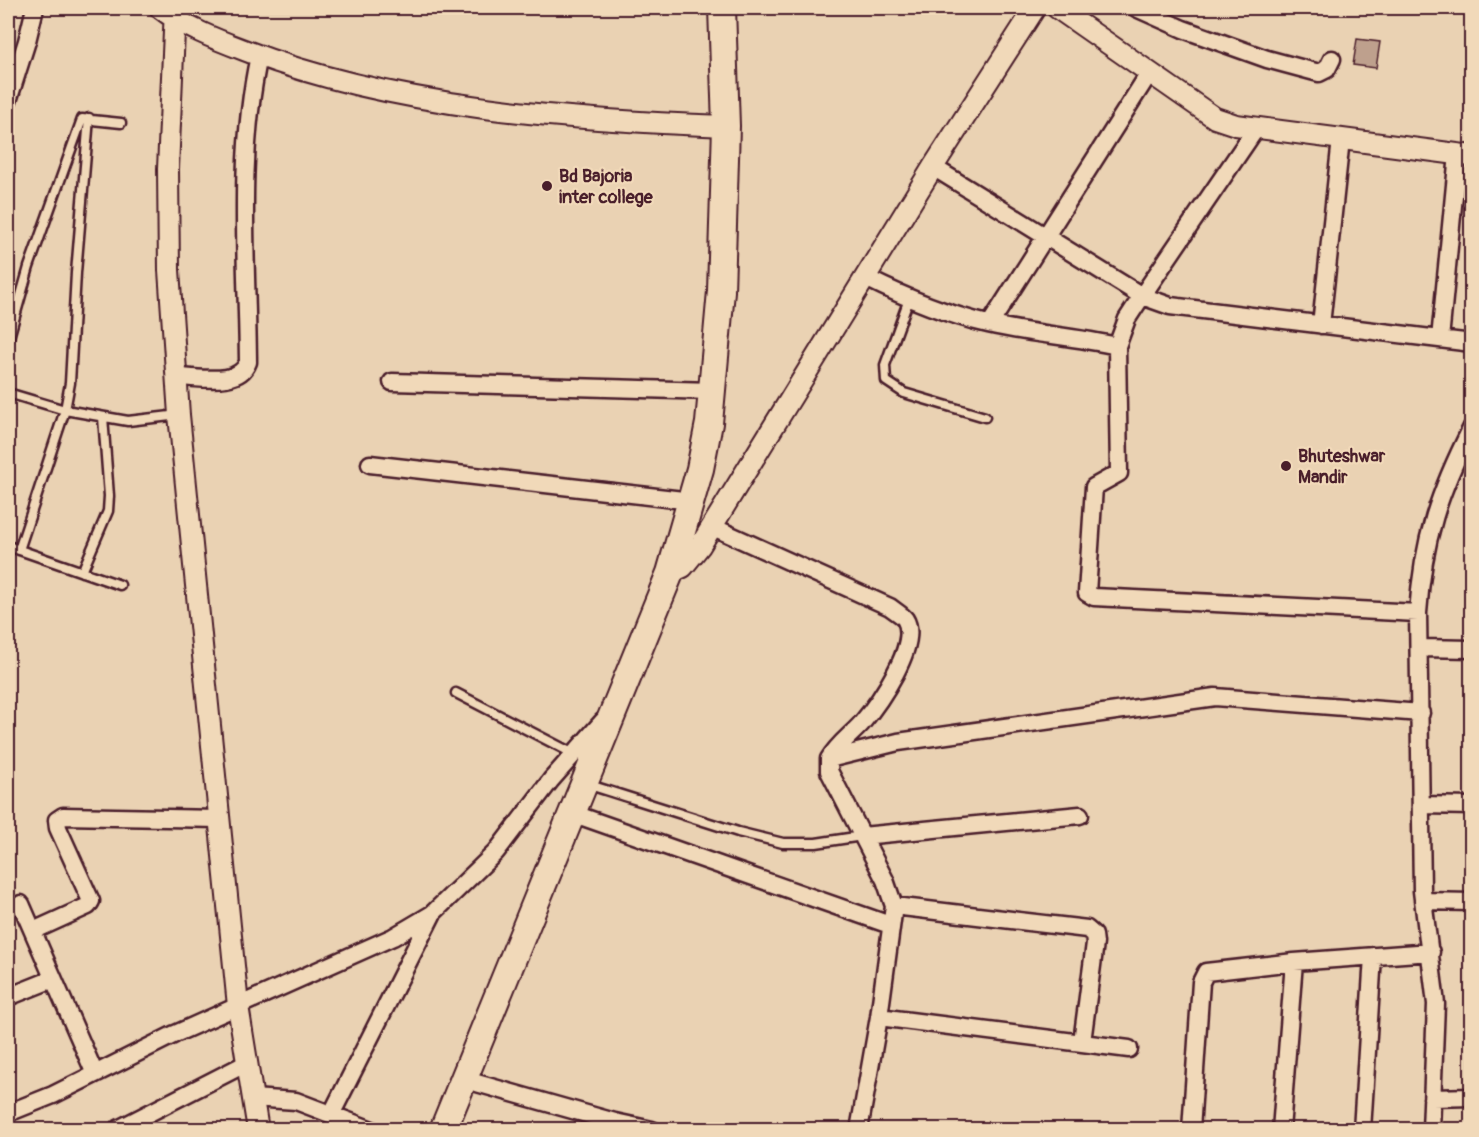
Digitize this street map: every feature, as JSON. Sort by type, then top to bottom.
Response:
[{"type":"main road","points":[[455,1130],[504,991],[618,705],[676,570],[709,423],[721,291],[726,126],[722,8]]},
{"type":"main road","points":[[443,1130],[583,817],[638,687],[710,471],[732,290],[739,193],[740,107],[734,8]]},
{"type":"street","points":[[8,101],[35,8]]},
{"type":"street","points":[[160,8],[259,56],[323,76],[468,105],[626,120],[726,126]]},
{"type":"street","points":[[676,570],[712,526],[933,167],[1035,8]]},
{"type":"street","points":[[1057,8],[1215,118],[1257,127],[1465,155],[1440,339]]},
{"type":"street","points":[[1136,8],[1183,29],[1267,59],[1319,73],[1324,72],[1331,65],[1332,59]]},
{"type":"street","points":[[175,14],[168,169],[169,270],[176,377],[237,1006],[258,1130]]},
{"type":"street","points":[[176,377],[234,378],[242,373],[248,362],[244,225],[246,142],[250,99],[259,56]]},
{"type":"street","points":[[990,324],[1150,72]]},
{"type":"street","points":[[1257,127],[1142,296],[1127,320],[1117,346],[1119,473],[1094,487],[1087,593],[1094,597],[1418,613]]},
{"type":"street","points":[[1321,325],[1341,139]]},
{"type":"street","points":[[933,167],[1142,296],[1170,306],[1472,343]]},
{"type":"street","points":[[866,278],[909,299],[990,324],[1117,346]]},
{"type":"street","points":[[392,382],[712,391]]},
{"type":"street","points":[[1431,1130],[1436,1004],[1423,902],[1418,613],[1421,571],[1433,514],[1472,427]]},
{"type":"street","points":[[370,464],[692,501]]},
{"type":"street","points":[[712,526],[890,607],[905,620],[909,634],[906,652],[890,682],[861,723],[829,759],[829,771],[890,892],[894,906],[879,1017],[859,1130]]},
{"type":"street","points":[[1420,648],[1472,649]]},
{"type":"street","points":[[829,759],[898,742],[1215,697],[1421,713]]},
{"type":"street","points":[[8,1113],[237,1006],[393,937],[432,914],[496,852],[574,754],[618,705]]},
{"type":"street","points":[[1422,805],[1472,807]]},
{"type":"street","points":[[862,836],[1080,815]]},
{"type":"street","points":[[33,931],[88,906],[91,901],[58,828],[57,820],[63,816],[219,819]]},
{"type":"street","points":[[583,817],[890,925]]},
{"type":"street","points":[[1423,902],[1472,902]]},
{"type":"street","points":[[21,904],[95,1074]]},
{"type":"street","points":[[894,906],[1087,928],[1094,935],[1095,943],[1082,1042]]},
{"type":"street","points":[[332,1113],[432,914]]},
{"type":"street","points":[[1191,1130],[1201,982],[1206,972],[1294,962],[1431,952]]},
{"type":"street","points":[[1362,1130],[1373,956]]},
{"type":"street","points":[[1281,1130],[1294,962]]},
{"type":"street","points":[[8,997],[54,979]]},
{"type":"street","points":[[879,1017],[1130,1049]]},
{"type":"street","points":[[116,1130],[247,1063]]},
{"type":"street","points":[[473,1082],[615,1122],[652,1130]]},
{"type":"street","points":[[1432,1098],[1472,1097]]},
{"type":"street","points":[[252,1098],[282,1098],[332,1113],[372,1130]]},
{"type":"lane","points":[[18,550],[65,410],[70,383],[76,273],[89,118]]},
{"type":"lane","points":[[8,341],[29,267],[81,119],[121,123]]},
{"type":"lane","points":[[909,299],[885,365],[886,381],[904,393],[985,417]]},
{"type":"lane","points":[[8,393],[65,410],[128,421],[179,415]]},
{"type":"lane","points":[[82,572],[108,511],[109,495],[103,417]]},
{"type":"lane","points":[[8,546],[120,585]]},
{"type":"lane","points":[[456,693],[574,754]]},
{"type":"lane","points":[[596,787],[697,820],[783,843],[816,843],[862,836]]},
{"type":"building","points":[[1357,39],[1380,42],[1376,68],[1353,65]]},
{"type":"place","name":"Bd Bajoria inter college","points":[[547,186]]},
{"type":"place","name":"Bhuteshwar Mandir","points":[[1286,466]]}]
